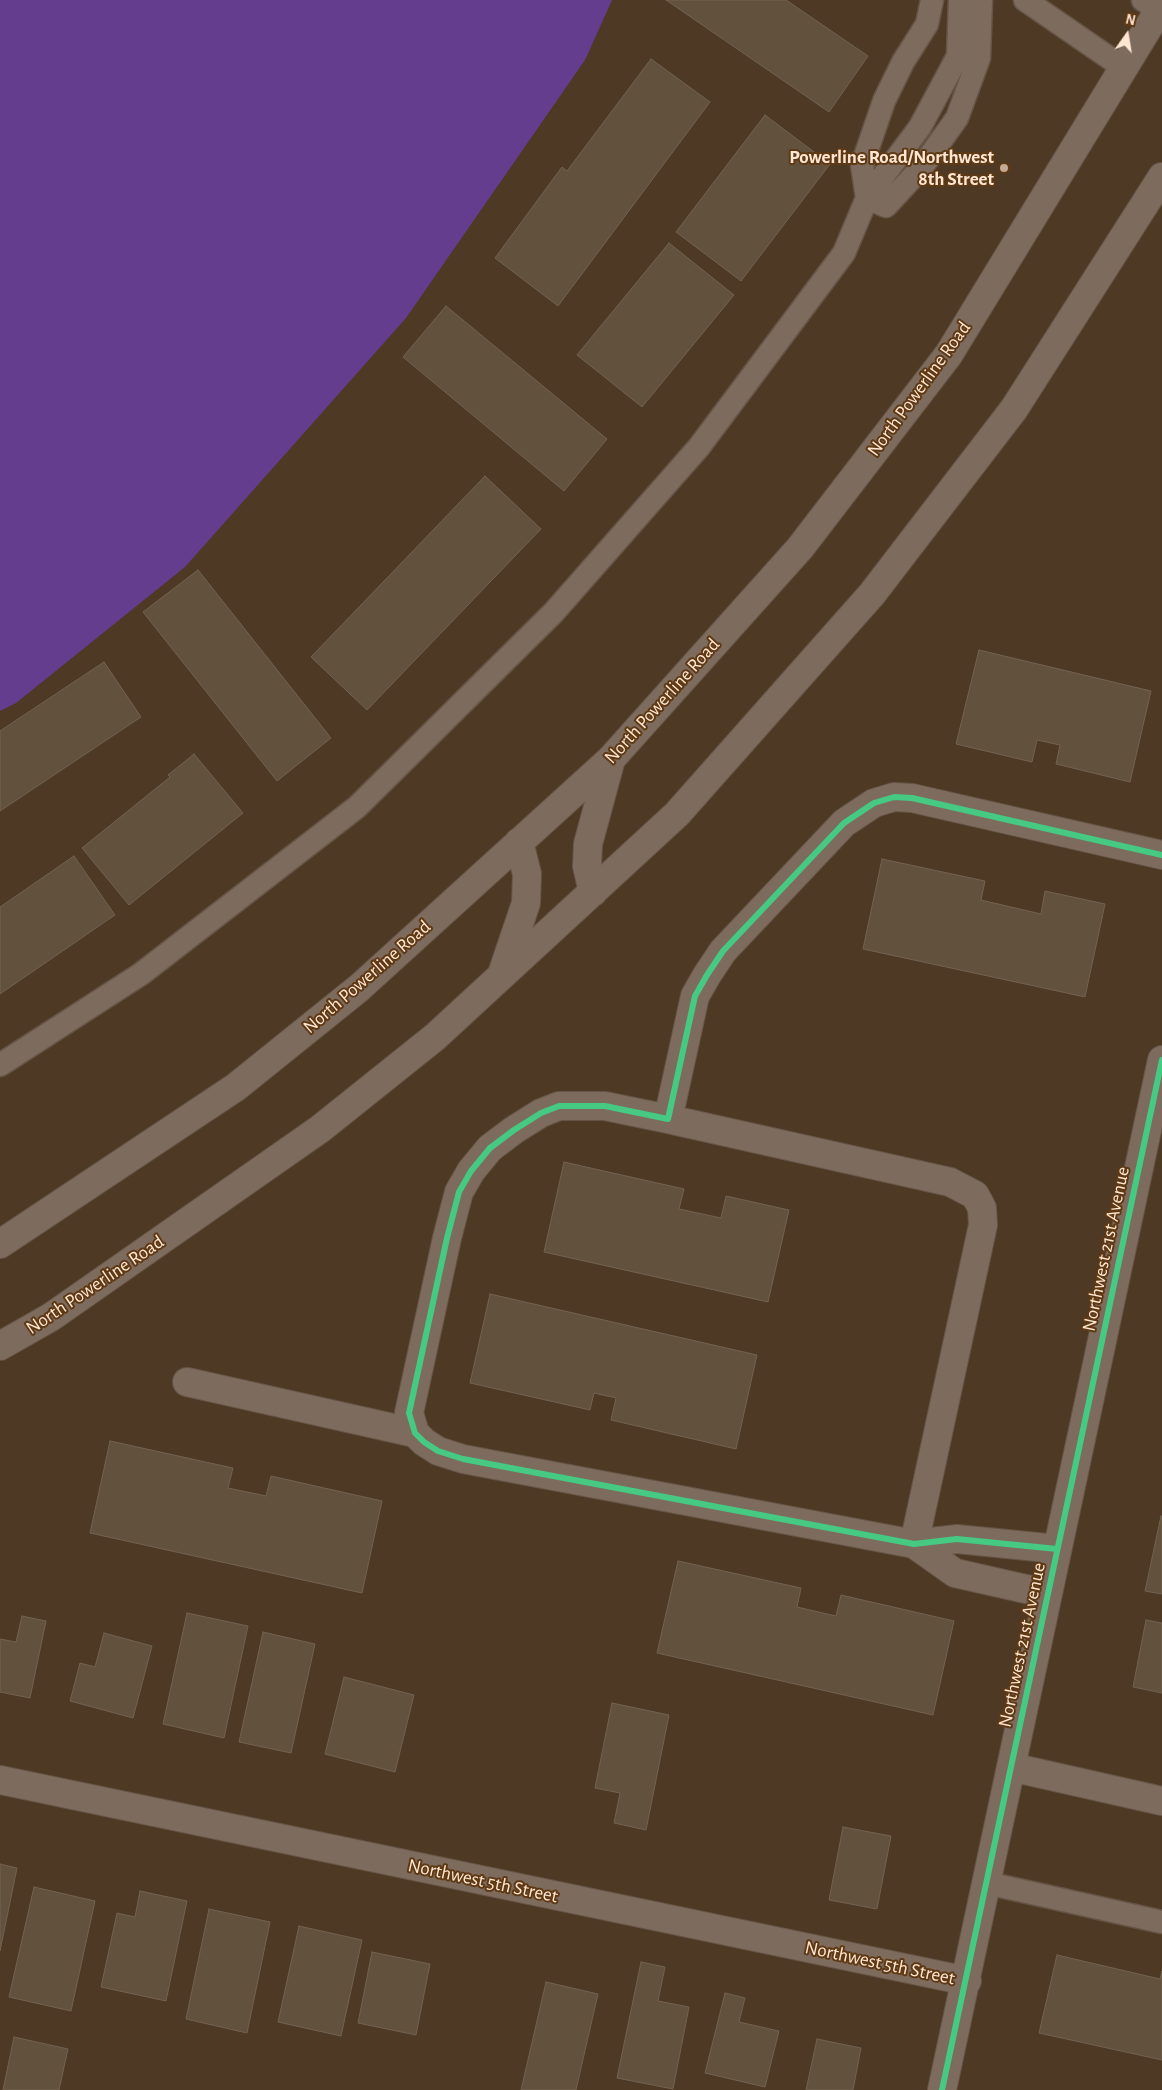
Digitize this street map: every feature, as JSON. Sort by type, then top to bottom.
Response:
[{"type":"street","name":"North Powerline Road","points":[[0,1244],[236,1087],[359,988],[611,759],[800,548],[948,354],[1124,68],[1157,9]]},
{"type":"street","name":"North Powerline Road","points":[[0,1346],[51,1317],[298,1145],[435,1037],[677,814],[872,594],[1014,409],[1162,177]]},
{"type":"street","points":[[593,892],[587,866],[588,844],[611,759]]},
{"type":"street","points":[[668,1119],[695,996],[707,975],[723,952],[844,823],[874,803],[894,797],[912,798],[1162,855]]},
{"type":"street","points":[[502,976],[526,903],[528,874],[519,842]]},
{"type":"street","name":"Northwest 21st Avenue","points":[[942,2090],[967,1981],[1162,1060]]},
{"type":"street","points":[[415,1433],[410,1413],[412,1403],[449,1228],[459,1192],[470,1171],[490,1148],[514,1130],[541,1113],[559,1106],[605,1106],[668,1119],[950,1182],[974,1195],[982,1208],[983,1225],[914,1544]]},
{"type":"street","points":[[187,1382],[415,1433],[438,1451],[463,1459],[914,1544],[957,1539],[1058,1549]]},
{"type":"street","points":[[914,1544],[955,1573],[1048,1594]]},
{"type":"street","points":[[1011,1767],[1162,1801]]},
{"type":"street","name":"Northwest 5th Street","points":[[0,1780],[967,1981]]},
{"type":"lane","points":[[868,198],[862,165],[884,101],[903,62],[927,24],[932,0]]},
{"type":"lane","points":[[0,1065],[141,974],[357,807],[554,612],[699,447],[844,253],[868,198],[920,126],[958,56],[960,0]]},
{"type":"lane","points":[[868,198],[886,206],[922,167],[957,118],[979,58],[981,0]]},
{"type":"lane","points":[[1025,0],[1124,68]]},
{"type":"lane","points":[[987,1883],[1162,1922]]},
{"type":"shaded area","points":[[0,0],[612,0],[585,60],[406,318],[185,567],[16,703],[0,711]]},
{"type":"building","points":[[666,0],[786,0],[868,56],[829,112]]},
{"type":"building","points":[[651,59],[710,102],[558,306],[495,258],[562,167],[567,171]]},
{"type":"building","points":[[765,115],[830,164],[741,281],[676,232]]},
{"type":"building","points":[[669,243],[734,295],[642,407],[577,355]]},
{"type":"building","points":[[446,306],[607,439],[564,491],[403,357]]},
{"type":"building","points":[[485,476],[541,529],[367,710],[311,657]]},
{"type":"building","points":[[198,570],[331,738],[277,781],[143,612]]},
{"type":"building","points":[[979,650],[1151,691],[1130,782],[1056,764],[1060,745],[1037,740],[1032,762],[956,744]]},
{"type":"building","points":[[104,662],[141,717],[0,811],[0,731]]},
{"type":"building","points":[[194,754],[243,813],[129,905],[82,848],[170,777],[168,775]]},
{"type":"building","points":[[74,856],[115,915],[0,994],[0,907]]},
{"type":"building","points":[[882,859],[985,881],[981,900],[1041,914],[1045,891],[1105,904],[1085,997],[863,949]]},
{"type":"building","points":[[564,1162],[684,1189],[679,1209],[721,1218],[726,1196],[789,1210],[768,1302],[544,1252]]},
{"type":"building","points":[[490,1294],[757,1355],[736,1449],[611,1420],[616,1398],[594,1393],[590,1410],[470,1383]]},
{"type":"building","points":[[110,1441],[233,1468],[228,1488],[266,1496],[271,1476],[382,1501],[362,1593],[90,1533]]},
{"type":"building","points":[[1162,1516],[1162,1594],[1145,1591]]},
{"type":"building","points":[[678,1561],[801,1588],[797,1607],[836,1616],[841,1595],[954,1621],[933,1715],[657,1653]]},
{"type":"building","points":[[187,1613],[248,1626],[224,1738],[163,1724]]},
{"type":"building","points":[[22,1616],[46,1621],[30,1698],[0,1692],[0,1639],[16,1642]]},
{"type":"building","points":[[1146,1620],[1162,1623],[1162,1693],[1133,1687]]},
{"type":"building","points":[[263,1632],[315,1644],[291,1753],[239,1742]]},
{"type":"building","points":[[104,1633],[152,1646],[133,1718],[70,1701],[80,1663],[95,1667]]},
{"type":"building","points":[[344,1677],[414,1695],[395,1772],[325,1754]]},
{"type":"building","points":[[612,1703],[669,1715],[646,1830],[614,1823],[620,1793],[595,1788]]},
{"type":"building","points":[[843,1827],[891,1836],[877,1909],[829,1900]]},
{"type":"building","points":[[0,1864],[17,1868],[0,1951]]},
{"type":"building","points":[[34,1887],[95,1901],[71,2011],[9,1997]]},
{"type":"building","points":[[140,1891],[187,1901],[166,2001],[101,1987],[117,1913],[135,1917]]},
{"type":"building","points":[[209,1909],[270,1922],[247,2033],[186,2019]]},
{"type":"building","points":[[299,1926],[362,1940],[341,2036],[278,2022]]},
{"type":"building","points":[[372,1952],[430,1964],[416,2035],[358,2023]]},
{"type":"building","points":[[1057,1955],[1160,1979],[1162,1971],[1162,2060],[1039,2033]]},
{"type":"building","points":[[641,1962],[665,1967],[658,2001],[689,2007],[673,2089],[617,2078]]},
{"type":"building","points":[[546,1982],[598,1994],[576,2090],[521,2090]]},
{"type":"building","points":[[725,1993],[745,1998],[739,2022],[779,2031],[765,2087],[705,2073]]},
{"type":"building","points":[[14,2037],[68,2049],[59,2090],[3,2090]]},
{"type":"building","points":[[817,2039],[861,2048],[853,2090],[806,2090]]},
{"type":"cycle path","points":[[1057,1549],[957,1539],[914,1544],[463,1459],[438,1451],[424,1442],[415,1433],[409,1413],[447,1238],[459,1192],[471,1171],[490,1148],[514,1130],[541,1113],[559,1106],[605,1106],[668,1119],[695,996],[707,975],[723,951],[844,823],[874,803],[894,797],[912,798],[1162,855]]},
{"type":"cycle path","points":[[942,2090],[1162,1060]]},
{"type":"place","name":"Powerline Road/Northwest 8th Street","points":[[1004,168]]}]
